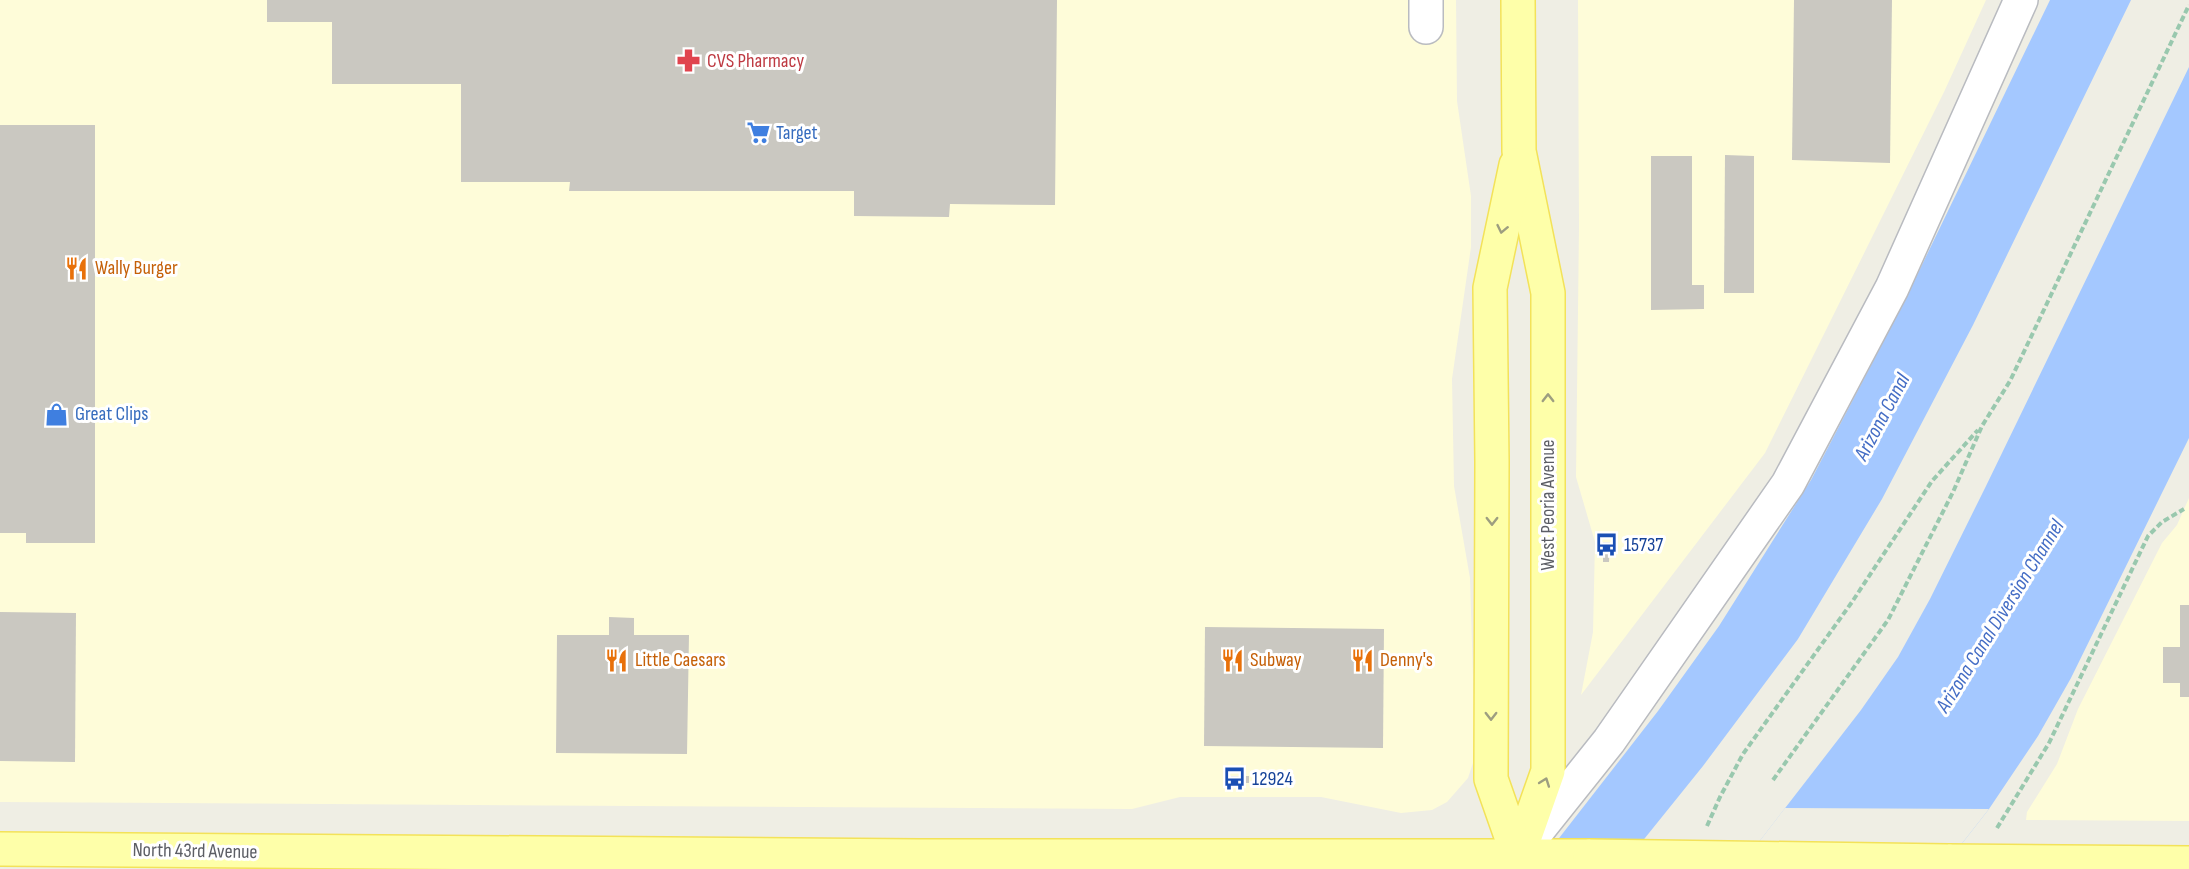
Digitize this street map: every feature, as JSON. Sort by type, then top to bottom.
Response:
[{"type":"main road","name":"West Peoria Avenue","points":[[1518,0],[1519,151],[1548,293],[1548,771],[1518,863]]},
{"type":"main road","name":"West Peoria Avenue","points":[[1518,863],[1491,779],[1490,288],[1519,151]]},
{"type":"main road","name":"North 43rd Avenue","points":[[0,849],[919,863],[1518,863],[1590,856],[2189,863]]},
{"type":"lane","points":[[1518,863],[1609,741],[1788,484],[1892,288],[2021,0]]},
{"type":"path","points":[[1773,780],[1887,620],[1953,492],[1982,426],[2010,381],[2189,5]]},
{"type":"path","points":[[1694,857],[1720,797],[1743,754],[1852,602],[1932,481],[1982,426]]},
{"type":"path","points":[[1962,862],[2049,743],[2148,536],[2162,522],[2184,509]]},
{"type":"shaded area","points":[[0,0],[1456,0],[1457,101],[1471,196],[1471,247],[1452,379],[1454,486],[1470,578],[1475,744],[1474,760],[1468,778],[1447,802],[1432,810],[1401,813],[1321,797],[1180,797],[1132,809],[0,802]]},
{"type":"shaded area","points":[[1578,0],[1986,0],[1944,92],[1765,453],[1581,695],[1593,632],[1595,542],[1576,477],[1579,227]]},
{"type":"shaded area","points":[[2189,498],[2189,821],[2026,820],[2027,812],[2057,764],[2078,709],[2162,543],[2177,525]]},
{"type":"water","name":"Arizona Canal","points":[[2050,0],[2131,0],[1973,325],[1882,499],[1798,639],[1703,766],[1620,869],[1535,869],[1658,711],[1719,626],[1811,480],[1904,302]]},
{"type":"water","name":"Arizona Canal Diversion Channel","points":[[2189,67],[2189,438],[2071,678],[2038,736],[1989,809],[1942,869],[1738,869],[1861,710],[1898,657],[1930,599],[1986,486]]},
{"type":"pier","points":[[1785,808],[1989,809],[1942,869],[1738,869]]},
{"type":"building","name":"Target","points":[[267,0],[1057,0],[1055,205],[950,204],[949,217],[854,216],[854,191],[569,191],[570,182],[461,182],[461,84],[332,84],[332,22],[267,22]]},
{"type":"building","points":[[1794,0],[1892,0],[1890,163],[1792,160]]},
{"type":"building","points":[[0,125],[95,125],[95,543],[26,543],[26,533],[0,533]]},
{"type":"building","points":[[1725,155],[1754,156],[1754,293],[1724,293]]},
{"type":"building","points":[[1651,156],[1692,156],[1692,285],[1704,285],[1704,309],[1651,310]]},
{"type":"building","points":[[1603,542],[1610,542],[1609,562],[1603,562]]},
{"type":"building","points":[[2180,605],[2189,605],[2189,697],[2180,697],[2180,683],[2163,683],[2163,647],[2180,647]]},
{"type":"building","points":[[0,612],[76,613],[75,762],[0,761]]},
{"type":"building","points":[[609,617],[634,618],[634,635],[689,635],[687,754],[556,753],[557,635],[609,635]]},
{"type":"building","points":[[1205,627],[1384,629],[1383,748],[1204,746]]},
{"type":"building","points":[[1231,776],[1249,776],[1249,783],[1231,783]]},
{"type":"place","name":"CVS Pharmacy","points":[[689,61]]},
{"type":"place","name":"Target","points":[[758,133]]},
{"type":"place","name":"Wally Burger","points":[[77,268]]},
{"type":"place","name":"Great Clips","points":[[57,414]]},
{"type":"place","name":"15737","points":[[1606,545]]},
{"type":"place","name":"Little Caesars","points":[[617,660]]},
{"type":"place","name":"Subway","points":[[1232,660]]},
{"type":"place","name":"Denny's","points":[[1362,660]]},
{"type":"place","name":"12924","points":[[1234,779]]}]
